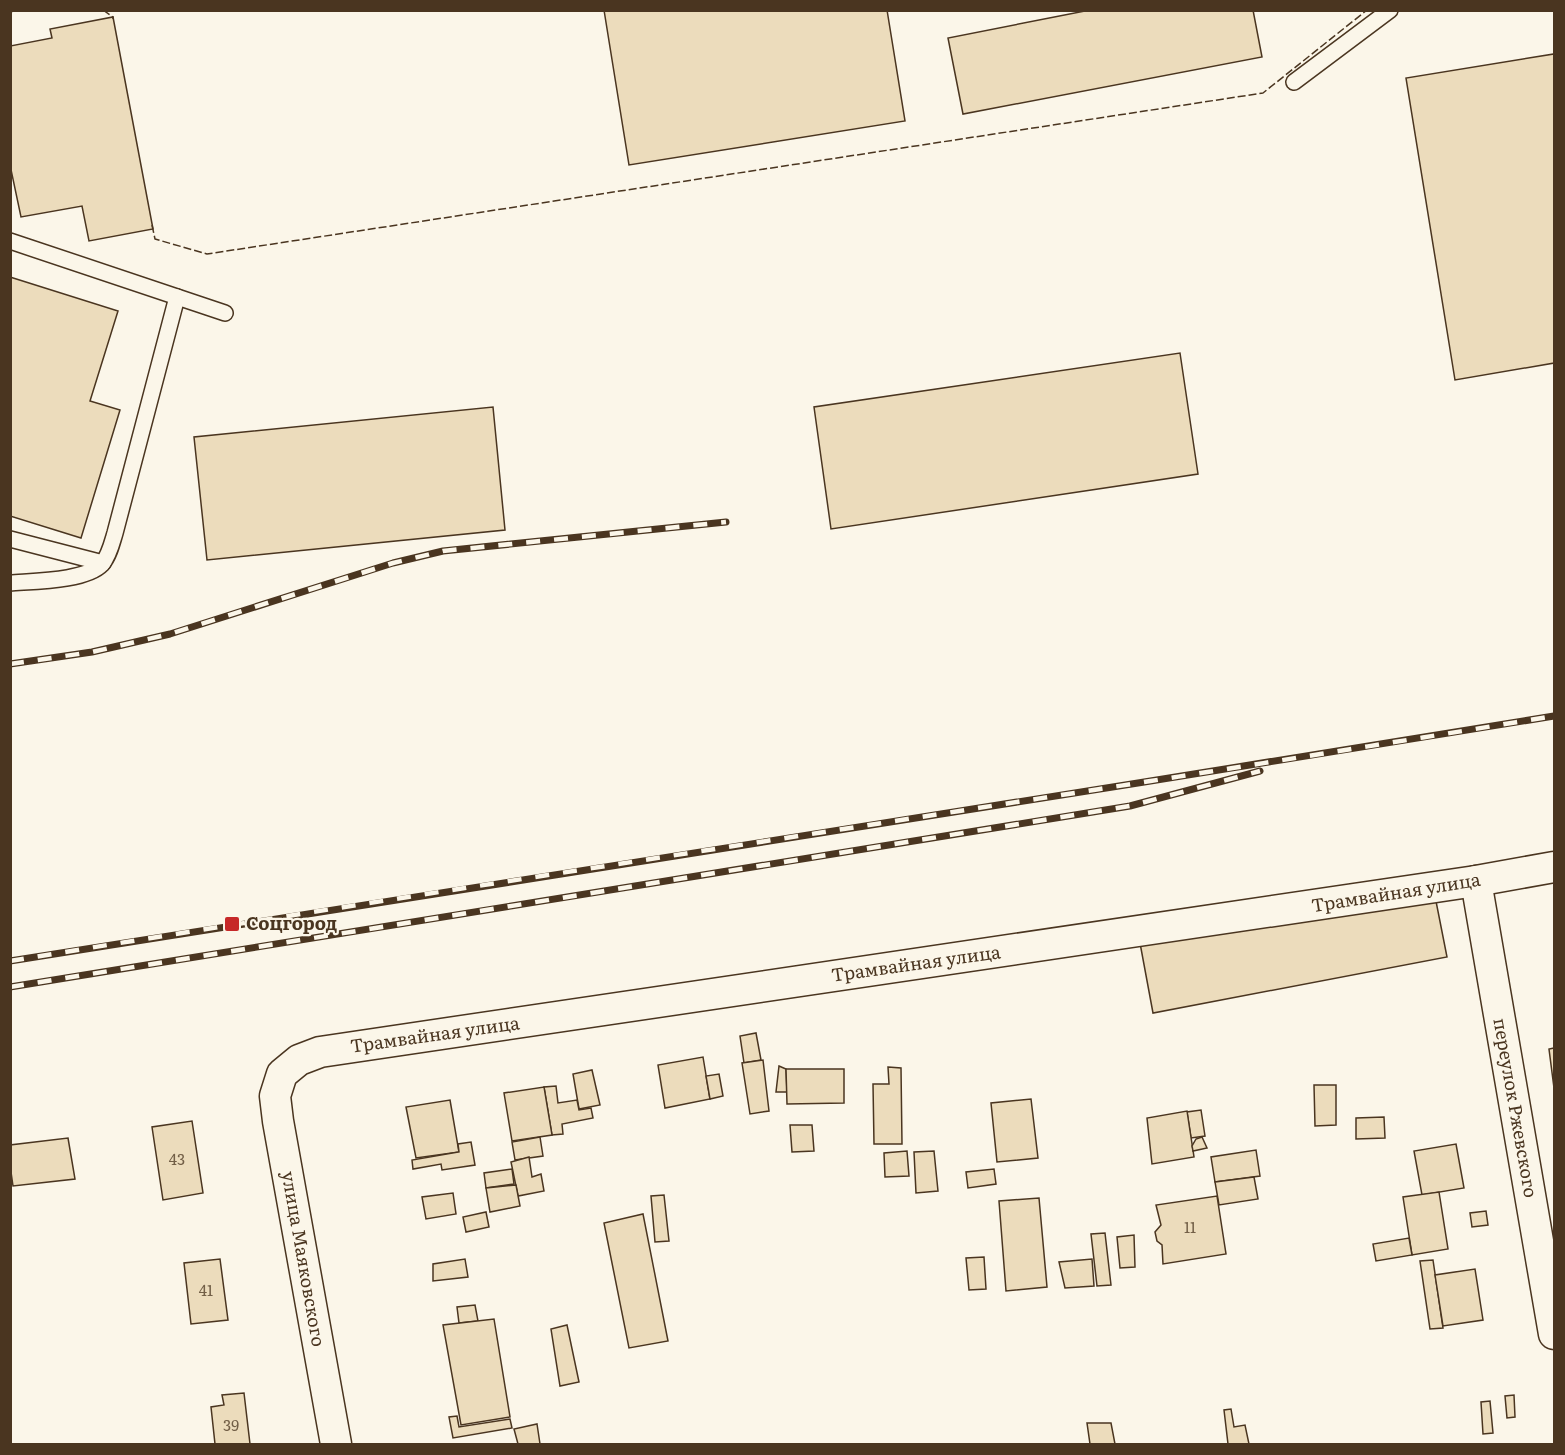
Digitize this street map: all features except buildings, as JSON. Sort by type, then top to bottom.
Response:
[{"type":"street","name":"Трамвайная улица","points":[[282,1074],[298,1060],[320,1052],[1476,881],[1554,867]]},
{"type":"street","name":"переулок Ржевского","points":[[1476,881],[1554,1334]]},
{"type":"street","name":"улица Маяковского","points":[[282,1074],[275,1096],[278,1121],[336,1444]]},
{"type":"lane","points":[[1294,82],[1390,10]]},
{"type":"lane","points":[[10,241],[225,313]]},
{"type":"lane","points":[[10,584],[79,576],[93,571],[103,563],[115,533],[177,297]]},
{"type":"lane","points":[[10,539],[103,563]]},
{"type":"railway","points":[[10,664],[92,652],[170,634],[393,563],[443,551],[726,522]]},
{"type":"railway","points":[[10,961],[1554,716]]},
{"type":"railway","points":[[10,987],[1130,806],[1260,771]]},
{"type":"fence","points":[[10,12],[18,10]]},
{"type":"fence","points":[[103,10],[113,19]]},
{"type":"fence","points":[[152,225],[155,239],[207,254],[1263,93],[1367,10]]},
{"type":"place","name":"Соцгород","points":[[232,924]]}]
